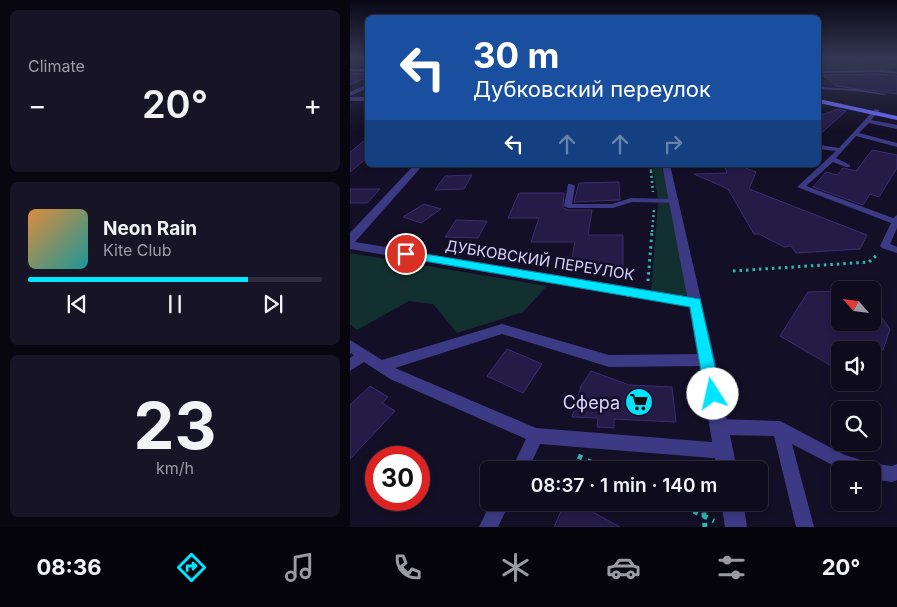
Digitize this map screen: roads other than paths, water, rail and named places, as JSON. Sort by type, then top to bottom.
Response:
[{"type":"main road","points":[[821,99],[897,116]]},
{"type":"street","points":[[350,94],[365,87]]},
{"type":"street","points":[[350,99],[365,99]]},
{"type":"street","points":[[350,240],[416,167]]},
{"type":"street","points":[[666,167],[707,360],[726,461]]},
{"type":"street","name":"ДУБКОВСКИЙ ПЕРЕУЛОК","points":[[350,245],[695,302]]},
{"type":"street","points":[[733,511],[736,527]]},
{"type":"lane","points":[[821,88],[884,94]]},
{"type":"lane","points":[[876,112],[832,159],[801,187],[896,220],[885,246],[897,250]]},
{"type":"lane","points":[[869,120],[897,127]]},
{"type":"lane","points":[[856,134],[897,145]]},
{"type":"lane","points":[[821,147],[840,150]]},
{"type":"lane","points":[[832,159],[848,166]]},
{"type":"lane","points":[[571,186],[568,206],[613,206],[631,200],[675,201]]},
{"type":"lane","points":[[380,366],[502,329],[608,361],[707,360]]},
{"type":"lane","points":[[350,346],[395,375],[536,436],[724,451]]},
{"type":"lane","points":[[350,365],[363,356]]},
{"type":"lane","points":[[720,427],[780,429],[840,461]]},
{"type":"lane","points":[[780,429],[805,527]]},
{"type":"lane","points":[[523,461],[536,436]]},
{"type":"lane","points":[[881,472],[892,474],[897,472]]},
{"type":"lane","points":[[488,527],[496,511]]},
{"type":"place","name":"Сфера","points":[[639,402]]}]
